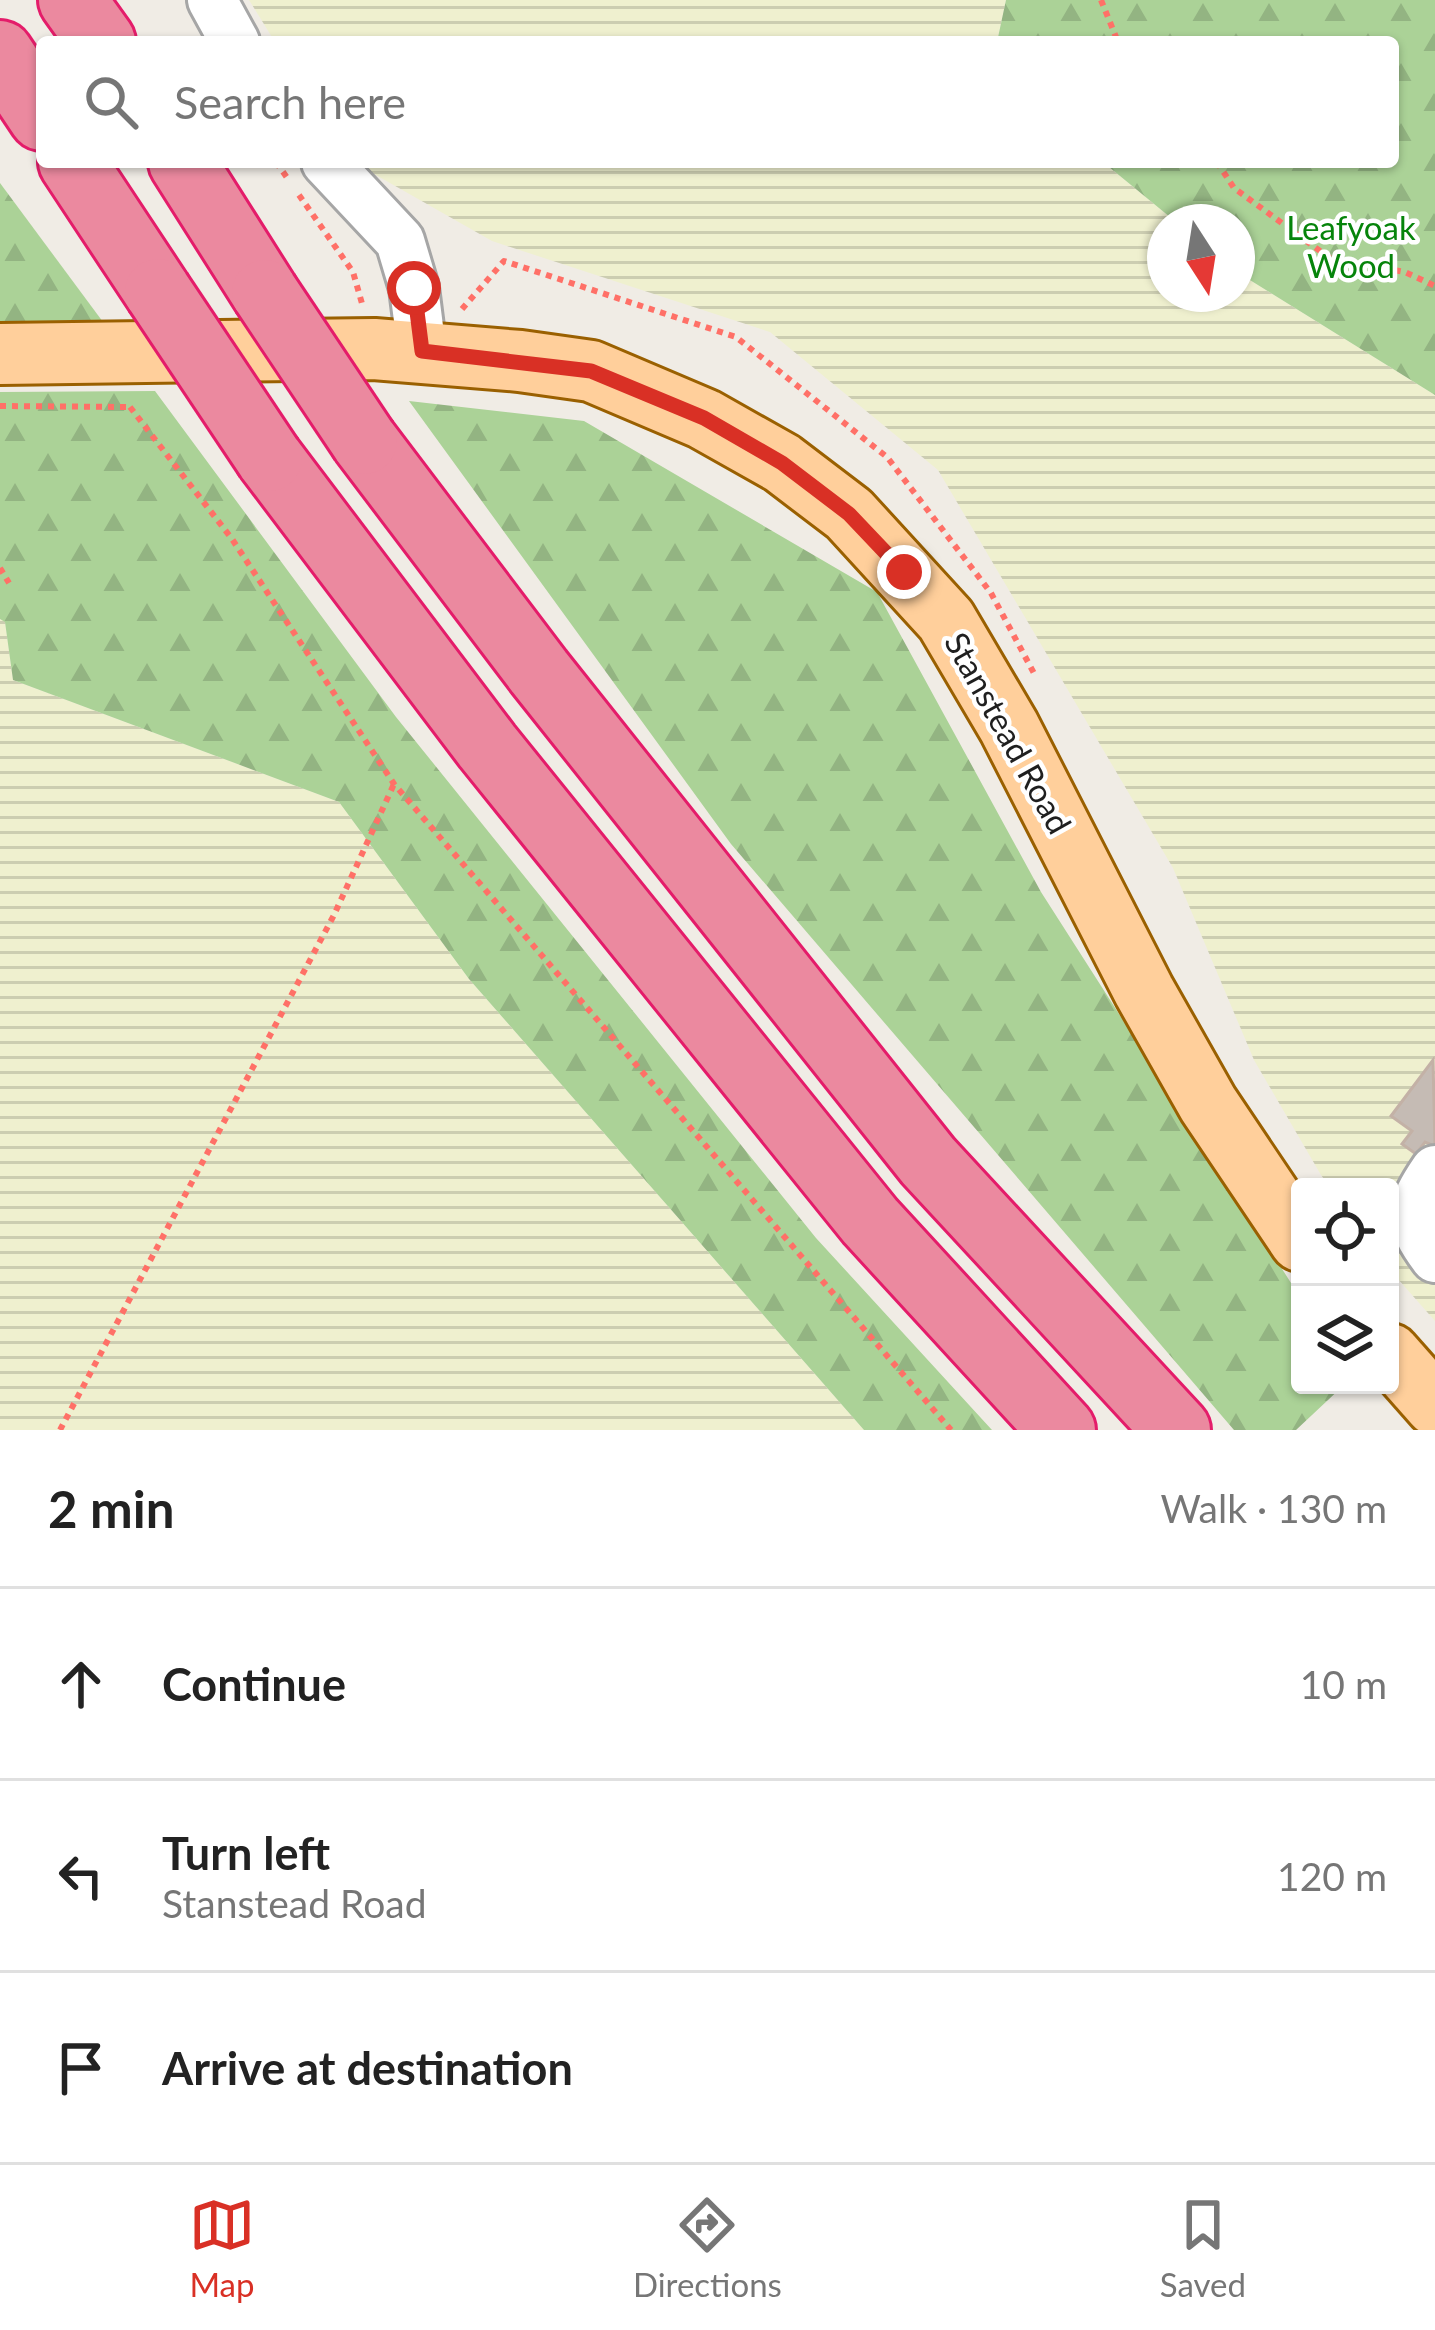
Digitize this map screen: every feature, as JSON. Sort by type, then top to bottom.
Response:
[{"type":"highway","points":[[72,0],[98,36]]},
{"type":"highway","points":[[0,54],[36,108]]},
{"type":"highway","points":[[76,168],[269,458],[487,746],[841,1185],[1062,1430]]},
{"type":"highway","points":[[186,168],[364,441],[539,672],[928,1161],[1177,1430]]},
{"type":"main road","name":"Stanstead Road","points":[[0,354],[398,350],[591,371],[704,418],[782,463],[849,514],[946,620],[1009,727],[1144,991],[1208,1104],[1291,1227]]},
{"type":"main road","points":[[1399,1364],[1435,1405]]},
{"type":"lane","points":[[212,0],[233,36]]},
{"type":"lane","points":[[332,168],[400,241],[414,288],[398,350]]},
{"type":"lane","points":[[1435,1170],[1413,1213],[1414,1230],[1435,1258]]},
{"type":"path","points":[[1101,0],[1116,36]]},
{"type":"path","points":[[281,168],[353,272],[398,350]]},
{"type":"path","points":[[1221,168],[1234,188],[1331,259],[1405,272],[1435,286]]},
{"type":"path","points":[[0,406],[130,407],[232,539],[394,784],[951,1430]]},
{"type":"path","points":[[0,568],[9,583]]},
{"type":"path","points":[[60,1430],[334,915],[394,784]]},
{"type":"green space","points":[[249,0],[1006,0],[998,36],[271,36]]},
{"type":"green space","name":"Leafyoak Wood","points":[[1006,0],[1435,0],[1435,395],[1255,283],[1255,204],[1154,204],[1110,168],[1399,168],[1399,36],[998,36]]},
{"type":"green space","points":[[364,168],[1110,168],[1154,204],[1147,204],[1147,312],[1255,312],[1255,283],[1435,395],[1435,1321],[1399,1280],[1399,1178],[1321,1175],[1254,1060],[1173,868],[938,470],[770,332],[492,241]]},
{"type":"green space","points":[[0,183],[103,322],[0,322]]},
{"type":"green space","points":[[155,391],[396,717],[816,1238],[992,1430],[864,1430],[469,979],[339,802],[13,680],[5,622],[0,619],[0,392]]},
{"type":"green space","points":[[409,401],[584,421],[877,592],[1041,892],[1291,1283],[1291,1394],[1334,1394],[1296,1430],[1234,1430],[731,844]]},
{"type":"green space","points":[[0,619],[5,621],[13,680],[339,802],[469,979],[864,1430],[0,1430]]},
{"type":"building","points":[[1433,1060],[1435,1146],[1425,1142],[1416,1154],[1402,1144],[1412,1131],[1391,1116]]},
{"type":"route","points":[[414,288],[422,351],[591,371],[704,418],[782,463],[849,514],[904,572]]}]
